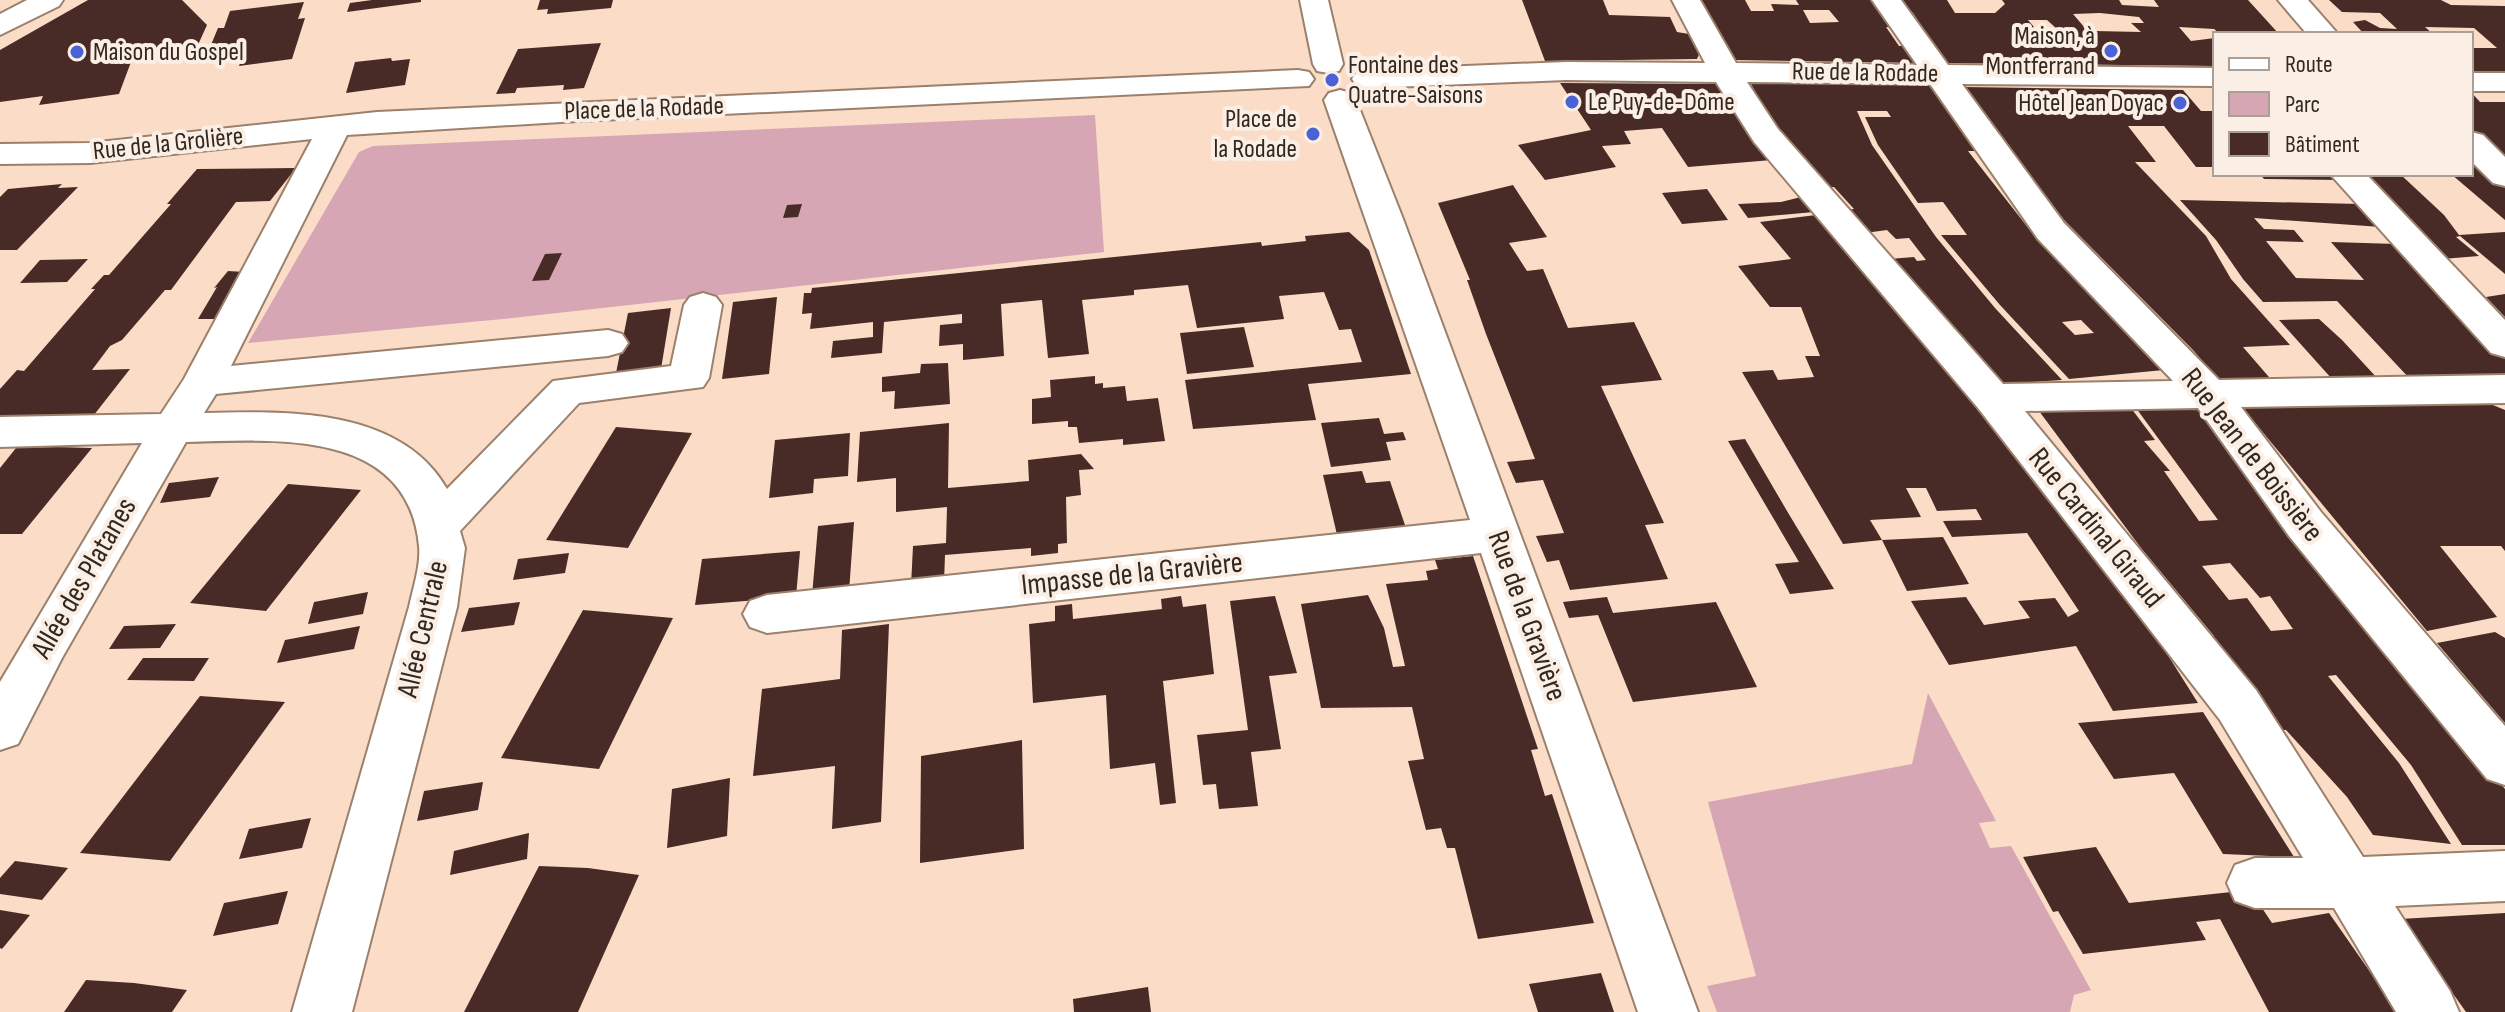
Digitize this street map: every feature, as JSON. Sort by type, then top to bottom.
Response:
[{"type":"street","points":[[0,26],[49,0]]},
{"type":"street","points":[[1298,79],[1299,88],[1309,95],[1340,100],[1357,97],[1367,88],[1368,79],[1361,70],[1328,64],[1314,0]]},
{"type":"street","name":"Rue Cardinal Giraud","points":[[1686,0],[1725,72],[1766,135],[1822,204],[1992,398],[2238,705],[2429,1012]]},
{"type":"street","name":"Rue Jean de Boissière","points":[[1886,0],[2051,231],[2209,394],[2305,524],[2505,763]]},
{"type":"street","points":[[2292,0],[2321,32]]},
{"type":"street","name":"Place de la Rodade","points":[[335,127],[578,111],[1298,79],[1308,69],[1328,64]]},
{"type":"street","name":"Rue de la Rodade","points":[[1368,79],[1515,72],[2213,77]]},
{"type":"street","points":[[2473,82],[2505,82]]},
{"type":"street","name":"Rue de la Gravière","points":[[1340,100],[1668,1012]]},
{"type":"street","points":[[173,430],[203,382],[335,127]]},
{"type":"street","name":"Rue de la Grolière","points":[[0,154],[90,153],[335,127]]},
{"type":"street","points":[[2473,144],[2505,176]]},
{"type":"street","points":[[2349,176],[2505,344]]},
{"type":"street","points":[[437,527],[567,391],[689,378],[703,305]]},
{"type":"street","points":[[203,382],[608,343]]},
{"type":"street","points":[[1992,398],[2505,389]]},
{"type":"street","name":"Allée Centrale","points":[[0,432],[269,426],[339,433],[396,458],[428,494],[442,548],[433,607],[322,1012]]},
{"type":"street","name":"Allée des Platanes","points":[[0,729],[45,645],[173,430]]},
{"type":"street","name":"Impasse de la Gravière","points":[[767,614],[1498,534]]},
{"type":"street","points":[[2255,883],[2347,883],[2505,876]]},
{"type":"green space","points":[[1095,115],[1104,252],[503,319],[248,343],[359,152],[373,146]]},
{"type":"green space","points":[[1928,693],[1996,821],[1979,823],[1990,848],[2011,846],[2091,990],[2074,995],[2070,1012],[1717,1012],[1707,986],[1756,976],[1708,802],[1912,764]]},
{"type":"building","name":"Maison du Gospel","points":[[88,0],[182,0],[207,25],[197,47],[134,54],[119,94],[39,105],[43,96],[0,102],[0,50]]},
{"type":"building","points":[[372,0],[421,2],[347,12],[350,3]]},
{"type":"building","points":[[540,0],[613,0],[611,8],[547,14],[548,9],[537,10]]},
{"type":"building","points":[[1522,0],[1603,0],[1609,15],[1670,17],[1677,32],[1689,34],[1700,52],[1697,59],[1545,61]]},
{"type":"building","points":[[1696,0],[1745,0],[1751,11],[1774,11],[1771,4],[1799,5],[1796,0],[1874,0],[1896,28],[1886,27],[1899,46],[1908,46],[1919,63],[1732,60]],"holes":[[[1803,10],[1829,10],[1839,22],[1810,23]]]},
{"type":"building","points":[[1897,0],[1947,0],[1955,13],[1995,13],[2005,4],[2002,0],[2119,0],[2122,5],[2159,7],[2154,0],[2248,0],[2277,32],[2218,32],[2214,29],[2179,27],[2191,41],[2213,38],[2213,66],[1945,63],[1913,13]],"holes":[[[2073,14],[2139,17],[2144,23],[2131,23],[2141,32],[2094,31],[2085,28]],[[2028,20],[2047,20],[2066,37],[2039,33]]]},
{"type":"building","points":[[2329,0],[2441,0],[2451,5],[2505,6],[2505,74],[2473,73],[2473,48],[2497,48],[2474,28],[2425,27],[2431,32],[2362,32],[2353,22],[2365,20],[2380,28],[2397,29],[2380,13],[2342,12]]},
{"type":"building","points":[[304,2],[298,19],[305,18],[292,59],[239,66],[246,47],[208,52],[218,28],[224,28],[230,11]]},
{"type":"building","points":[[601,43],[584,88],[563,90],[564,85],[517,88],[515,93],[496,94],[518,49]]},
{"type":"building","points":[[391,58],[392,61],[410,59],[405,85],[346,93],[355,62]]},
{"type":"building","points":[[1560,83],[1716,84],[1772,160],[1688,167],[1662,128],[1624,131],[1631,144],[1602,146],[1616,167],[1545,180],[1518,145],[1591,130]]},
{"type":"building","points":[[1932,83],[1978,151],[1968,151],[2033,234],[2164,370],[2069,379],[2000,305],[1941,235],[1967,235],[1943,202],[1918,203],[1878,145],[1865,117],[1891,117],[1887,111],[1857,111],[1872,145],[1936,237],[1995,308],[2062,380],[2003,384],[1889,259],[1914,257],[1917,261],[1926,260],[1909,238],[1896,239],[1887,230],[1865,233],[1844,210],[1854,209],[1834,187],[1824,188],[1770,119],[1751,84]],"holes":[[[2081,320],[2094,333],[2075,335],[2062,322]]]},
{"type":"building","points":[[1962,87],[2183,90],[2201,111],[2213,111],[2213,167],[2196,167],[2164,126],[2128,126],[2156,162],[2135,162],[2206,236],[2231,279],[2290,345],[2243,347],[2275,384],[2221,384],[2194,351],[2064,220]]},
{"type":"building","points":[[2473,94],[2480,102],[2505,102],[2505,163],[2473,131]]},
{"type":"building","points":[[2473,150],[2505,186],[2505,220],[2453,176],[2473,176]]},
{"type":"building","points":[[296,168],[270,201],[236,202],[171,290],[165,290],[122,340],[110,346],[92,370],[130,369],[90,420],[0,420],[0,389],[17,370],[24,371],[95,289],[91,289],[104,275],[109,275],[171,204],[167,204],[197,169]]},
{"type":"building","points":[[2262,176],[2336,176],[2340,180],[2264,179]]},
{"type":"building","points":[[2359,176],[2402,176],[2444,215],[2459,235],[2505,232],[2505,274],[2460,236],[2456,237],[2479,256],[2442,259]]},
{"type":"building","points":[[62,184],[58,188],[78,187],[17,250],[0,250],[0,197],[8,189]]},
{"type":"building","points":[[1513,185],[1547,237],[1509,243],[1527,271],[1543,269],[1568,328],[1634,322],[1662,380],[1601,386],[1664,523],[1645,525],[1668,579],[1570,590],[1559,560],[1547,562],[1536,536],[1564,533],[1543,480],[1516,483],[1507,462],[1535,459],[1486,334],[1467,280],[1470,280],[1438,203]]},
{"type":"building","points":[[1707,189],[1728,220],[1682,224],[1662,193]]},
{"type":"building","points":[[1801,197],[1814,212],[1748,218],[1738,204],[1781,202]]},
{"type":"building","points":[[2180,200],[2360,204],[2381,227],[2254,218],[2264,229],[2294,230],[2304,242],[2266,241],[2296,278],[2364,280],[2331,242],[2397,244],[2505,358],[2505,377],[2410,379],[2337,301],[2263,302],[2216,240]]},
{"type":"building","points":[[802,204],[798,217],[783,218],[787,205]]},
{"type":"building","points":[[1816,215],[1890,299],[2076,529],[2157,638],[2198,703],[2113,711],[2076,646],[1949,665],[1911,601],[1966,597],[1984,625],[2030,618],[2018,601],[2055,598],[2068,617],[2079,611],[2027,533],[1952,537],[1943,521],[1982,520],[1976,509],[1937,511],[1926,488],[1906,488],[1921,517],[1870,520],[1882,540],[1843,544],[1742,372],[1773,370],[1778,380],[1814,377],[1805,356],[1820,356],[1801,307],[1770,307],[1738,266],[1791,259],[1760,222]]},
{"type":"building","points":[[1349,232],[1369,250],[1411,374],[1308,384],[1316,420],[1193,429],[1185,380],[1362,362],[1351,329],[1339,330],[1324,292],[1279,296],[1284,319],[1197,328],[1188,285],[1134,290],[1134,295],[1082,300],[1089,354],[1048,358],[1042,300],[1001,304],[1004,356],[963,360],[963,344],[939,346],[940,325],[962,323],[962,314],[884,322],[882,353],[831,358],[833,341],[873,337],[873,322],[810,329],[812,313],[802,314],[804,293],[811,293],[812,288],[1261,242],[1262,246],[1306,241],[1305,236]]},
{"type":"building","points":[[562,253],[549,280],[532,281],[545,254]]},
{"type":"building","points":[[88,259],[67,282],[20,283],[40,260]]},
{"type":"building","points":[[228,271],[245,272],[222,319],[198,319],[217,287],[214,288]]},
{"type":"building","points":[[2505,294],[2505,317],[2486,297]]},
{"type":"building","points":[[777,297],[769,374],[722,379],[733,302]]},
{"type":"building","points":[[671,308],[661,369],[616,373],[628,313]]},
{"type":"building","points":[[2319,319],[2378,379],[2332,379],[2279,320]]},
{"type":"building","points":[[1244,327],[1254,367],[1187,374],[1180,333]]},
{"type":"building","points":[[948,363],[950,404],[894,409],[895,391],[882,392],[882,377],[920,373],[921,364]]},
{"type":"building","points":[[1095,376],[1095,384],[1103,383],[1103,388],[1125,386],[1127,401],[1158,398],[1165,441],[1123,445],[1123,439],[1079,443],[1077,427],[1068,427],[1068,421],[1032,424],[1032,399],[1051,397],[1050,380]]},
{"type":"building","points":[[2488,403],[2505,410],[2505,551],[2501,546],[2440,546],[2497,617],[2427,631],[2241,406]]},
{"type":"building","points":[[2205,406],[2284,530],[2505,789],[2505,845],[2462,845],[2411,765],[2336,675],[2328,676],[2399,763],[2451,844],[2373,835],[2347,797],[2286,730],[2280,730],[2210,636],[2214,636],[2141,548],[2039,411],[2131,408],[2155,440],[2144,441],[2170,471],[2164,471],[2199,521],[2218,520],[2136,408]],"holes":[[[2230,563],[2260,598],[2270,596],[2293,629],[2271,631],[2247,598],[2229,600],[2202,566]]]},
{"type":"building","points":[[1379,418],[1384,434],[1403,432],[1406,440],[1386,442],[1391,460],[1331,467],[1321,423]]},
{"type":"building","points":[[949,423],[948,488],[1029,481],[1028,460],[1081,454],[1094,469],[1079,470],[1081,495],[1066,497],[1067,543],[1058,544],[1058,553],[1031,556],[1031,548],[945,555],[944,582],[911,586],[913,546],[946,543],[947,507],[896,512],[896,478],[857,482],[860,432]]},
{"type":"building","points":[[616,427],[692,433],[628,548],[546,540]]},
{"type":"building","points":[[850,433],[848,476],[814,479],[813,493],[769,498],[775,440]]},
{"type":"building","points":[[1745,439],[1834,589],[1790,594],[1775,564],[1799,562],[1728,441]]},
{"type":"building","points":[[16,448],[92,448],[22,534],[0,534],[0,468]]},
{"type":"building","points":[[1362,471],[1366,483],[1390,481],[1407,531],[1338,539],[1323,475]]},
{"type":"building","points":[[219,477],[210,497],[160,503],[169,483]]},
{"type":"building","points":[[288,484],[361,490],[266,611],[190,603]]},
{"type":"building","points":[[854,522],[849,592],[812,596],[818,526]]},
{"type":"building","points":[[1943,537],[1969,584],[1907,591],[1882,540]]},
{"type":"building","points":[[800,551],[796,597],[695,605],[702,559]]},
{"type":"building","points":[[569,553],[565,573],[513,580],[518,559]]},
{"type":"building","points":[[1473,556],[1538,749],[1531,750],[1545,796],[1552,794],[1594,923],[1478,939],[1455,848],[1447,848],[1441,828],[1426,830],[1408,761],[1424,759],[1412,707],[1321,708],[1301,604],[1368,595],[1384,628],[1393,667],[1405,666],[1386,584],[1428,580],[1426,571],[1438,569],[1435,560]]},
{"type":"building","points":[[368,592],[363,614],[308,624],[314,602]]},
{"type":"building","points":[[1181,596],[1183,607],[1206,604],[1214,674],[1163,681],[1176,803],[1160,805],[1155,763],[1110,769],[1106,695],[1033,703],[1029,624],[1055,621],[1055,606],[1072,604],[1073,619],[1162,609],[1161,599]]},
{"type":"building","points":[[1275,596],[1297,673],[1269,676],[1281,749],[1251,752],[1258,806],[1219,809],[1216,784],[1203,785],[1197,735],[1248,730],[1230,601]]},
{"type":"building","points":[[1607,597],[1613,613],[1716,602],[1757,687],[1633,702],[1598,615],[1569,618],[1563,602]]},
{"type":"building","points":[[520,602],[514,625],[461,632],[469,608]]},
{"type":"building","points":[[583,610],[673,618],[599,769],[501,758]]},
{"type":"building","points":[[176,624],[160,648],[109,649],[124,626]]},
{"type":"building","points":[[889,624],[881,822],[832,829],[835,766],[753,776],[762,689],[840,679],[842,630]]},
{"type":"building","points":[[360,626],[354,649],[277,663],[285,640]]},
{"type":"building","points":[[2495,632],[2505,638],[2505,723],[2437,643]]},
{"type":"building","points":[[143,658],[209,658],[194,681],[127,680]]},
{"type":"building","points":[[200,696],[285,702],[170,861],[80,853]]},
{"type":"building","points":[[2203,712],[2294,857],[2223,854],[2174,773],[2114,779],[2078,723]]},
{"type":"building","points":[[1022,740],[1024,849],[920,863],[921,756]]},
{"type":"building","points":[[730,778],[727,836],[667,848],[672,789]]},
{"type":"building","points":[[483,782],[478,810],[417,821],[424,791]]},
{"type":"building","points":[[311,818],[302,848],[239,859],[249,829]]},
{"type":"building","points":[[529,833],[527,859],[450,875],[454,851]]},
{"type":"building","points":[[2096,847],[2129,903],[2250,890],[2272,923],[2329,913],[2398,1012],[2269,1012],[2220,919],[2196,922],[2206,940],[2083,954],[2058,911],[2053,912],[2023,857]]},
{"type":"building","points":[[15,861],[68,868],[42,900],[0,894],[0,878]]},
{"type":"building","points":[[539,866],[588,868],[639,875],[578,1012],[464,1012]]},
{"type":"building","points":[[288,891],[278,924],[213,936],[224,903]]},
{"type":"building","points":[[0,910],[30,915],[2,949],[0,948]]},
{"type":"building","points":[[2505,913],[2505,1012],[2466,1012],[2400,919]]},
{"type":"building","points":[[1601,973],[1614,1012],[1538,1012],[1529,984]]},
{"type":"building","points":[[86,980],[187,990],[172,1012],[64,1012]]},
{"type":"building","points":[[1148,987],[1151,1012],[1074,1012],[1073,999]]},
{"type":"place","name":"Maison, à Montferrand","points":[[2111,51]]},
{"type":"place","name":"Maison du Gospel","points":[[77,52]]},
{"type":"place","name":"Fontaine des Quatre-Saisons","points":[[1332,80]]},
{"type":"place","name":"Le Puy-de-Dôme","points":[[1572,102]]},
{"type":"place","name":"Hôtel Jean Doyac","points":[[2180,103]]},
{"type":"place","name":"Place de la Rodade","points":[[1313,134]]}]
